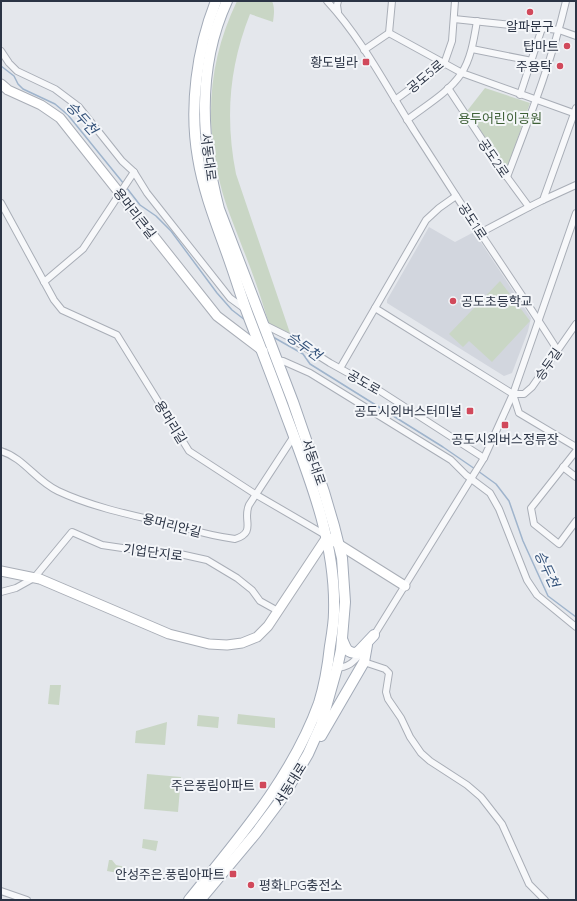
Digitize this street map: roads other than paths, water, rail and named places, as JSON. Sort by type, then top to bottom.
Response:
[{"type":"main road","name":"서동대로","points":[[200,900],[283,797],[308,754],[321,725],[332,668],[334,614],[331,561],[327,537],[294,436],[247,312],[204,188],[198,157],[195,134],[196,92],[199,64],[207,23],[216,1]]},
{"type":"main road","name":"서동대로","points":[[188,900],[253,820],[296,754],[309,728],[332,668],[341,650],[344,596],[342,558],[316,467],[219,209],[208,160],[205,118],[207,79],[216,29],[227,1]]},
{"type":"main road","points":[[342,639],[346,649],[351,653],[357,653],[374,635]]},
{"type":"main road","points":[[308,754],[319,740],[364,662],[368,646]]},
{"type":"street","name":"공도1로","points":[[327,1],[338,12],[364,50],[456,196],[539,321]]},
{"type":"street","points":[[332,1],[338,12]]},
{"type":"street","points":[[338,1],[338,12]]},
{"type":"street","points":[[389,33],[392,1]]},
{"type":"street","name":"공도5로","points":[[395,100],[444,64],[452,41],[455,1]]},
{"type":"street","points":[[507,177],[536,100],[559,30],[566,1]]},
{"type":"street","points":[[454,19],[559,30],[576,36]]},
{"type":"street","points":[[407,120],[448,88],[462,73],[472,49],[477,21]]},
{"type":"street","points":[[520,95],[542,28]]},
{"type":"street","points":[[364,50],[389,33]]},
{"type":"street","points":[[389,33],[462,73],[520,95],[575,112],[543,200]]},
{"type":"street","points":[[472,49],[532,61]]},
{"type":"street","points":[[1,51],[8,63],[17,71],[55,89],[79,107],[230,298],[247,312]]},
{"type":"street","name":"용머리큰길","points":[[1,84],[8,90],[42,105],[60,118],[121,191],[218,316],[261,348]]},
{"type":"street","name":"공도2로","points":[[448,88],[528,206]]},
{"type":"street","points":[[44,282],[83,249],[132,174]]},
{"type":"street","points":[[480,233],[528,206],[576,185]]},
{"type":"street","points":[[342,364],[426,220],[438,208],[456,196]]},
{"type":"street","name":"용머리길","points":[[1,203],[54,300],[62,310],[117,335],[189,451],[327,537]]},
{"type":"street","points":[[332,668],[348,666],[355,661],[368,646],[483,460],[513,394],[574,229],[576,213]]},
{"type":"street","points":[[374,308],[513,394],[519,413],[576,447]]},
{"type":"street","points":[[539,321],[558,351]]},
{"type":"street","name":"공도로","points":[[263,326],[289,337],[330,363],[377,389],[483,460]]},
{"type":"street","name":"승두길","points":[[513,394],[524,394],[532,387],[575,326]]},
{"type":"street","name":"공도로","points":[[275,357],[310,373],[451,460],[473,477],[490,493],[496,504],[527,580],[537,595],[576,627]]},
{"type":"street","name":"용머리안길","points":[[1,450],[16,457],[47,485],[58,491],[115,511],[235,539],[242,537],[247,532],[249,526],[246,517],[246,510],[294,436]]},
{"type":"street","points":[[576,451],[531,508],[534,524],[559,544],[576,521]]},
{"type":"street","points":[[563,467],[576,477]]},
{"type":"street","name":"기업단지로","points":[[34,578],[72,532],[102,545],[180,554],[207,560],[237,578],[252,590],[260,601],[278,611]]},
{"type":"street","points":[[1,571],[40,579],[169,634],[209,644],[227,645],[257,637],[268,626],[327,537],[338,542],[405,586]]},
{"type":"street","points":[[1,592],[16,588],[34,578]]},
{"type":"street","points":[[364,662],[385,669],[389,673],[386,692],[388,699],[401,718],[410,737],[421,753],[430,761],[467,785],[481,797],[502,824],[529,884],[545,900]]},
{"type":"street","points":[[1,891],[27,900]]},
{"type":"waterway","name":"승두천","points":[[1,66],[14,76],[18,84],[23,89],[55,104],[68,115],[124,184]]},
{"type":"waterway","name":"승두천","points":[[126,187],[140,205],[156,216],[171,231],[217,293],[232,310],[245,320]]},
{"type":"waterway","name":"승두천","points":[[273,337],[303,354],[310,364],[443,447],[475,469]]},
{"type":"waterway","name":"승두천","points":[[478,471],[496,484],[509,501],[523,541],[548,596],[576,617]]},
{"type":"place","name":"알파문구","points":[[530,12]]},
{"type":"place","name":"탑마트","points":[[567,46]]},
{"type":"place","name":"황도빌라","points":[[366,62]]},
{"type":"place","name":"주용탁","points":[[560,66]]},
{"type":"place","name":"공도초등학교","points":[[453,301]]},
{"type":"place","name":"공도시외버스터미널","points":[[470,411]]},
{"type":"place","name":"공도시외버스정류장","points":[[505,425]]},
{"type":"place","name":"주은풍림아파트","points":[[263,785]]},
{"type":"place","name":"안성주은.풍림아파트","points":[[233,874]]},
{"type":"place","name":"평화LPG충전소","points":[[251,885]]},
{"type":"park label","name":"용두어린이공원","points":[[500,118]]}]
